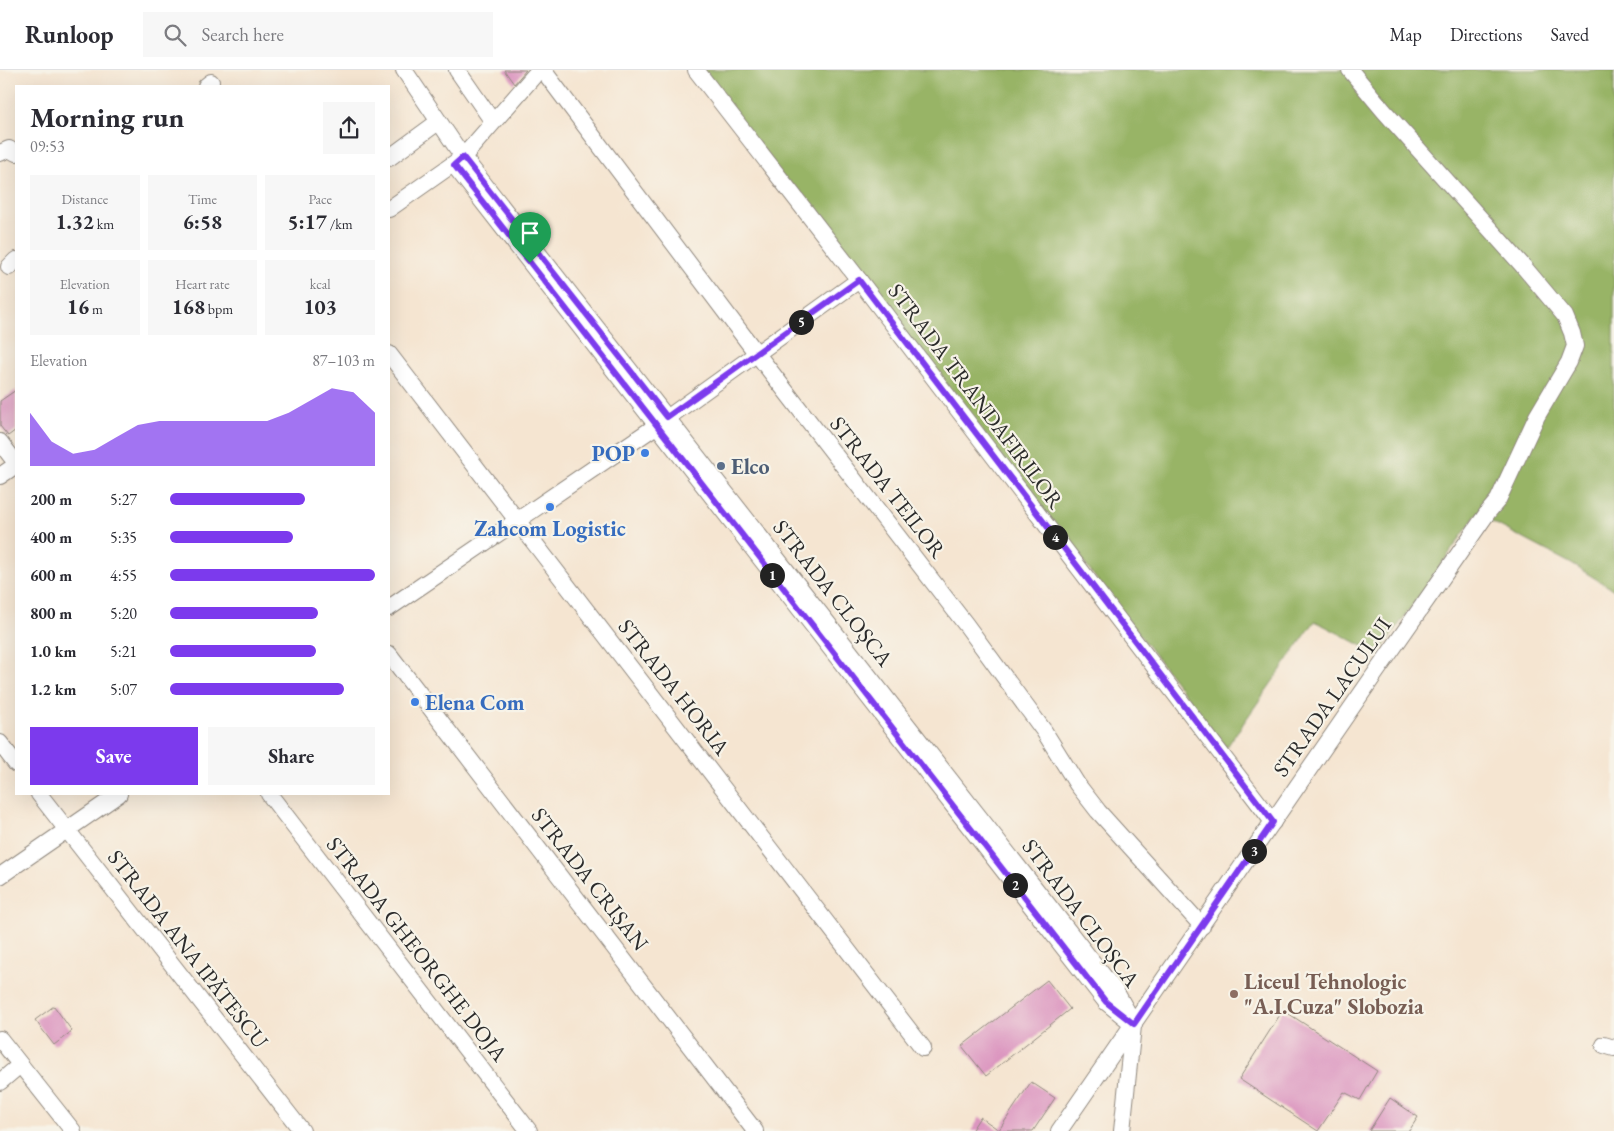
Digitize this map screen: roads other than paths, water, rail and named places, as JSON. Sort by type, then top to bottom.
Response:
[{"type":"street","name":"STRADA CLOȘCA","points":[[404,70],[438,122],[458,161],[662,422],[1116,992],[1134,1024]]},
{"type":"street","points":[[457,70],[493,122]]},
{"type":"street","points":[[390,208],[458,161],[539,70]]},
{"type":"street","name":"STRADA TEILOR","points":[[543,70],[757,354],[967,626],[1044,731],[1077,784],[1098,811],[1202,926]]},
{"type":"street","name":"STRADA TRANDAFIRILOR","points":[[696,70],[1273,822]]},
{"type":"street","name":"STRADA LACULUI","points":[[1059,1131],[1370,681],[1502,494],[1537,416],[1570,362],[1575,346],[1565,316],[1350,70]]},
{"type":"street","points":[[390,157],[438,122]]},
{"type":"street","points":[[0,153],[10,149],[15,152]]},
{"type":"street","points":[[390,607],[662,422],[859,280]]},
{"type":"street","name":"STRADA HORIA","points":[[390,355],[923,1048]]},
{"type":"street","points":[[0,442],[15,463]]},
{"type":"street","points":[[0,476],[15,465]]},
{"type":"street","name":"STRADA CRIȘAN","points":[[390,655],[755,1131]]},
{"type":"street","points":[[0,743],[15,763]]},
{"type":"street","name":"STRADA ANA IPĂTESCU","points":[[40,795],[302,1131]]},
{"type":"street","points":[[0,876],[118,795]]},
{"type":"street","name":"STRADA GHEORGHE DOJA","points":[[270,795],[529,1131]]},
{"type":"street","points":[[1122,1131],[1134,1024]]},
{"type":"street","points":[[0,1038],[73,1131]]},
{"type":"street","points":[[0,1082],[20,1065]]},
{"type":"place","name":"POP","points":[[645,453]]},
{"type":"place","name":"Elco","points":[[721,466]]},
{"type":"place","name":"Zahcom Logistic","points":[[550,507]]},
{"type":"place","name":"Elena Com","points":[[415,702]]},
{"type":"place","name":"Liceul Tehnologic \"A.I.Cuza\" Slobozia","points":[[1234,994]]}]
